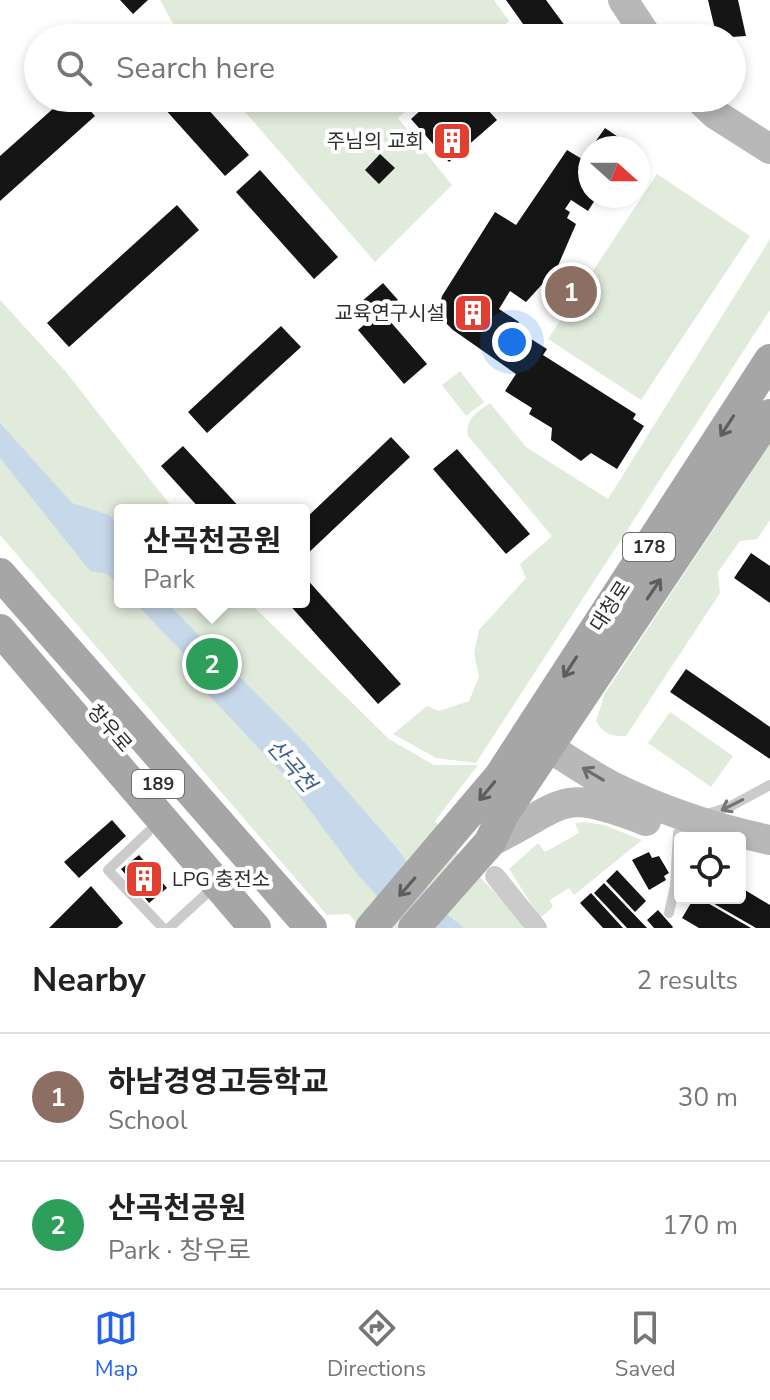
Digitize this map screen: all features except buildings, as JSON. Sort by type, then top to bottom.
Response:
[{"type":"main road","points":[[623,0],[639,24]]},
{"type":"main road","points":[[713,112],[770,149]]},
{"type":"main road","name":"대청로","points":[[480,874],[490,842],[538,740],[770,360]]},
{"type":"main road","name":"대청로","points":[[371,928],[500,776],[538,740],[770,415]]},
{"type":"main road","points":[[0,574],[311,928]]},
{"type":"main road","name":"창우로","points":[[0,600],[282,928]]},
{"type":"main road","name":"창우로","points":[[0,630],[255,928]]},
{"type":"main road","points":[[0,659],[234,928]]},
{"type":"main road","points":[[538,740],[688,829]]},
{"type":"main road","points":[[490,842],[547,809],[574,800],[595,802],[688,829],[770,840]]},
{"type":"main road","points":[[746,852],[770,857]]},
{"type":"main road","name":"178","points":[[414,928],[480,874]]},
{"type":"street","points":[[480,874],[537,928]]},
{"type":"lane","points":[[669,913],[688,829],[770,785]]},
{"type":"lane","points":[[148,832],[108,870],[163,928]]},
{"type":"lane","points":[[169,928],[205,895]]},
{"type":"green space","points":[[160,0],[494,0],[509,21],[505,24],[173,24]]},
{"type":"green space","points":[[245,112],[405,112],[398,118],[452,185],[375,262]]},
{"type":"green space","points":[[657,174],[750,236],[641,400],[548,339],[635,208],[650,208],[650,185]]},
{"type":"green space","points":[[770,239],[770,310],[476,763],[436,758],[393,734],[427,706],[439,711],[469,701],[479,677],[474,653],[479,630],[526,578],[520,564],[552,536],[468,436],[468,425],[473,416],[490,403],[526,447],[608,499]]},
{"type":"green space","points":[[0,300],[66,372],[169,504],[114,504],[114,608],[255,608],[389,739],[434,765],[478,765],[435,821],[462,859],[530,928],[361,928],[349,914],[327,915],[0,535]]},
{"type":"green space","points":[[460,371],[484,402],[466,416],[442,385]]},
{"type":"green space","points":[[770,444],[770,520],[757,539],[740,541],[718,572],[720,593],[626,736],[612,735],[596,721],[605,693]]},
{"type":"green space","points":[[670,712],[733,756],[711,787],[648,743]]},
{"type":"green space","points":[[575,823],[604,825],[642,840],[574,895],[569,888],[550,900],[553,907],[540,918],[509,869],[538,843],[545,852],[579,833]]},
{"type":"water","points":[[0,423],[72,503],[109,515],[114,520],[114,581],[107,574],[90,571],[0,458]]},
{"type":"water","name":"산곡천","points":[[140,608],[172,608],[306,744],[395,846],[448,915],[464,928],[406,928],[358,875],[282,773],[205,691],[186,656]]},
{"type":"place","name":"주님의 교회","points":[[452,141]]},
{"type":"place","name":"하남경영고등학교","points":[[571,292]]},
{"type":"place","name":"교육연구시설","points":[[473,313]]},
{"type":"place","name":"산곡천공원","points":[[212,664]]},
{"type":"place","name":"LPG 충전소","points":[[144,879]]}]
